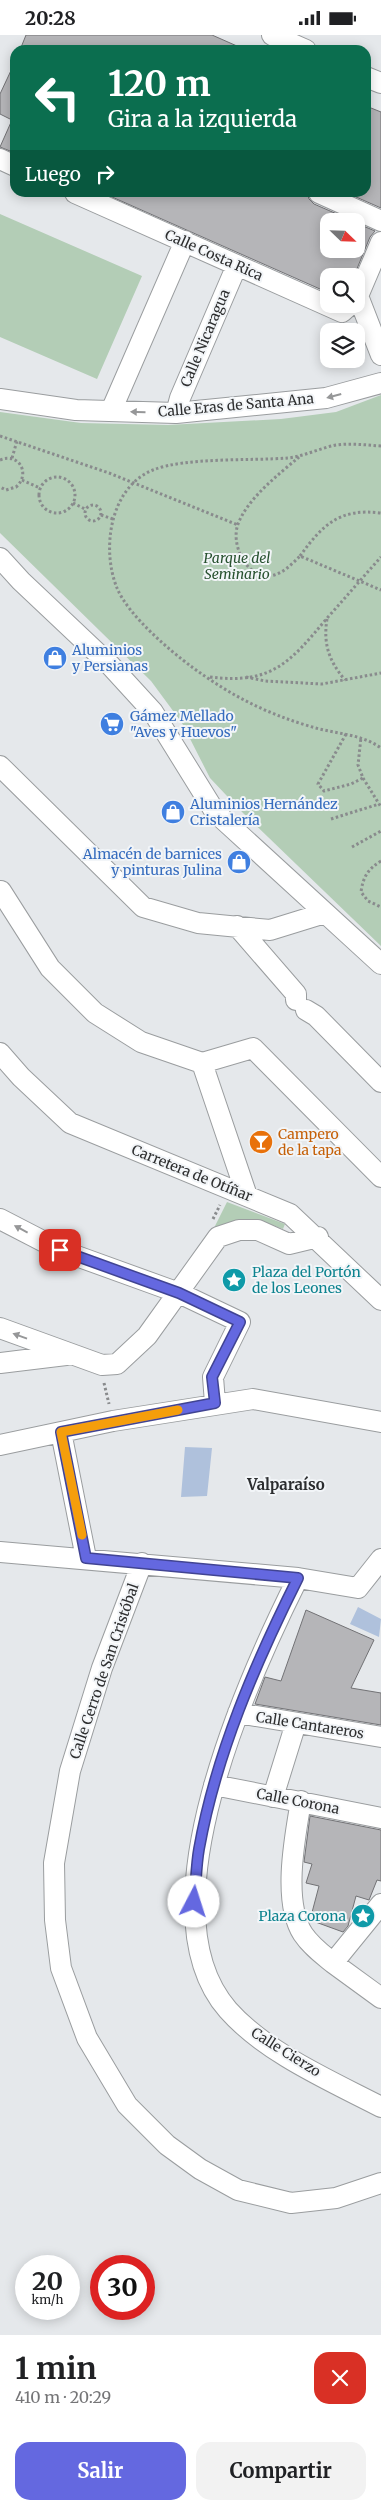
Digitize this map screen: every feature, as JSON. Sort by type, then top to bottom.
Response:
[{"type":"street","points":[[272,35],[295,45]]},
{"type":"street","name":"Calle Costa Rica","points":[[96,197],[117,201],[185,241],[320,303]]},
{"type":"street","points":[[329,197],[381,221]]},
{"type":"street","points":[[111,411],[185,241]]},
{"type":"street","points":[[365,277],[381,242]]},
{"type":"street","name":"Calle Nicaragua","points":[[176,413],[180,398],[237,265]]},
{"type":"street","points":[[362,313],[381,355]]},
{"type":"street","name":"Calle Eras de Santa Ana","points":[[0,399],[76,410],[176,413],[326,398],[381,383]]},
{"type":"street","points":[[0,558],[21,581],[110,665],[153,712],[215,813],[381,964]]},
{"type":"street","points":[[0,767],[143,907],[198,923],[270,929],[325,913]]},
{"type":"street","points":[[1,891],[50,968],[95,1013],[140,1042],[202,1063],[253,1048],[381,1177]]},
{"type":"street","points":[[237,926],[296,994],[301,1005],[316,1016],[381,1082]]},
{"type":"street","name":"Carretera de Otíñar","points":[[0,1053],[21,1077],[70,1123],[290,1214],[318,1237],[381,1300]]},
{"type":"street","points":[[202,1063],[247,1196]]},
{"type":"street","points":[[0,1219],[60,1250],[179,1293],[240,1322],[212,1377],[215,1403]]},
{"type":"street","points":[[0,1328],[102,1365],[117,1364],[147,1336],[218,1237],[239,1230],[258,1230],[289,1244],[318,1237]]},
{"type":"street","points":[[0,1363],[73,1355]]},
{"type":"street","points":[[0,1445],[113,1421],[215,1403],[253,1399],[381,1422]]},
{"type":"street","points":[[61,1432],[86,1558]]},
{"type":"street","points":[[0,1552],[298,1578],[358,1588],[381,1559]]},
{"type":"street","name":"Calle Cerro de San Cristóbal","points":[[142,1563],[102,1668],[70,1771],[54,1863],[54,1920],[61,1968],[87,2038],[127,2105],[167,2145],[200,2169],[238,2189],[291,2203],[336,2198],[381,2183]]},
{"type":"street","name":"Calle Cierzo","points":[[298,1578],[271,1633],[238,1713],[214,1785],[198,1851],[194,1902],[201,1956],[215,1990],[228,2009],[246,2027],[275,2049],[381,2107]]},
{"type":"street","name":"Calle Cantareros","points":[[238,1713],[381,1737]]},
{"type":"street","points":[[272,1797],[296,1723]]},
{"type":"street","name":"Calle Corona","points":[[214,1785],[381,1818]]},
{"type":"street","points":[[301,1801],[291,1858],[295,1913],[302,1932],[314,1948],[381,1998]]},
{"type":"street","points":[[333,1963],[381,1904]]},
{"type":"path","points":[[0,436],[132,483],[238,525]]},
{"type":"path","points":[[12,458],[17,441]]},
{"type":"path","points":[[381,446],[336,445],[299,457],[175,465],[154,470],[132,483],[113,519],[110,546],[117,588],[132,611],[166,645],[193,668],[238,698],[266,711],[324,731],[361,737],[381,748]]},
{"type":"path","points":[[299,457],[256,497],[238,525],[236,539],[239,554],[250,570],[265,576],[279,574],[300,556],[314,536],[334,519],[358,512],[381,513]]},
{"type":"path","points":[[0,460],[12,458]]},
{"type":"path","points":[[0,487],[11,489],[22,480],[23,469],[12,458]]},
{"type":"path","points":[[52,478],[63,478],[74,489],[73,503],[64,512],[53,513],[48,511],[40,504],[40,488],[52,478]]},
{"type":"path","points":[[22,480],[40,488]]},
{"type":"path","points":[[73,503],[86,509]]},
{"type":"path","points":[[101,515],[96,521],[90,521],[86,517],[86,509],[89,505],[97,505],[101,515],[113,519]]},
{"type":"path","points":[[300,556],[381,590]]},
{"type":"path","points":[[244,677],[265,673],[294,657],[381,557]]},
{"type":"path","points":[[327,619],[325,646],[331,660],[345,680]]},
{"type":"path","points":[[208,677],[244,677],[295,683],[322,683],[381,673]]},
{"type":"path","points":[[346,734],[318,784],[320,788],[329,791],[363,779]]},
{"type":"path","points":[[331,819],[380,805],[363,779],[358,765],[361,737]]},
{"type":"path","points":[[352,847],[381,831]]},
{"type":"path","points":[[381,861],[369,869],[361,892],[368,901],[381,907]]},
{"type":"path","points":[[102,1375],[113,1421]]},
{"type":"green space","points":[[0,214],[142,276],[97,379],[0,337]]},
{"type":"green space","name":"Parque del Seminario","points":[[381,395],[381,946],[243,813],[210,778],[182,723],[151,681],[0,533],[0,412],[81,423],[168,425],[281,419],[336,412]]},
{"type":"green space","points":[[227,1202],[285,1224],[283,1229],[259,1220],[211,1234]]},
{"type":"water","points":[[185,1447],[212,1448],[207,1496],[181,1497]]},
{"type":"water","points":[[358,1607],[381,1619],[379,1637],[350,1624]]},
{"type":"building","points":[[26,35],[212,35],[235,45],[22,45]]},
{"type":"building","points":[[10,73],[10,119],[0,114],[0,94]]},
{"type":"building","points":[[371,108],[381,112],[381,208],[356,197],[371,197]]},
{"type":"building","points":[[10,124],[10,151],[0,147]]},
{"type":"building","points":[[112,197],[308,197],[314,204],[335,213],[320,213],[320,258],[361,258],[357,268],[320,268],[320,289]]},
{"type":"building","points":[[365,227],[375,231],[365,249]]},
{"type":"building","points":[[306,1610],[374,1640],[351,1688],[381,1693],[381,1725],[255,1704],[265,1677],[281,1681]]},
{"type":"building","points":[[310,1816],[381,1830],[381,1881],[377,1880],[369,1900],[356,1896],[348,1926],[343,1932],[310,1920],[319,1886],[306,1883],[312,1864],[304,1862]]},
{"type":"slow traffic","points":[[82,1535],[61,1432],[178,1410]]},
{"type":"place","name":"Aluminios y Persianas","points":[[55,658]]},
{"type":"place","name":"Gámez Mellado \"Aves y Huevos\"","points":[[112,724]]},
{"type":"place","name":"Aluminios Hernández Cristalería","points":[[173,812]]},
{"type":"place","name":"Almacén de barnices y pinturas Julina","points":[[239,862]]},
{"type":"place","name":"Campero de la tapa","points":[[261,1142]]},
{"type":"place","name":"Plaza del Portón de los Leones","points":[[234,1280]]},
{"type":"place","name":"Plaza Corona","points":[[363,1916]]},
{"type":"district","name":"Valparaíso","points":[[286,1485]]},
{"type":"route","points":[[60,1250],[179,1293],[240,1322],[212,1377],[215,1403],[61,1432],[86,1558],[298,1578],[271,1633],[242,1701],[212,1793],[198,1851],[194,1902]]}]
